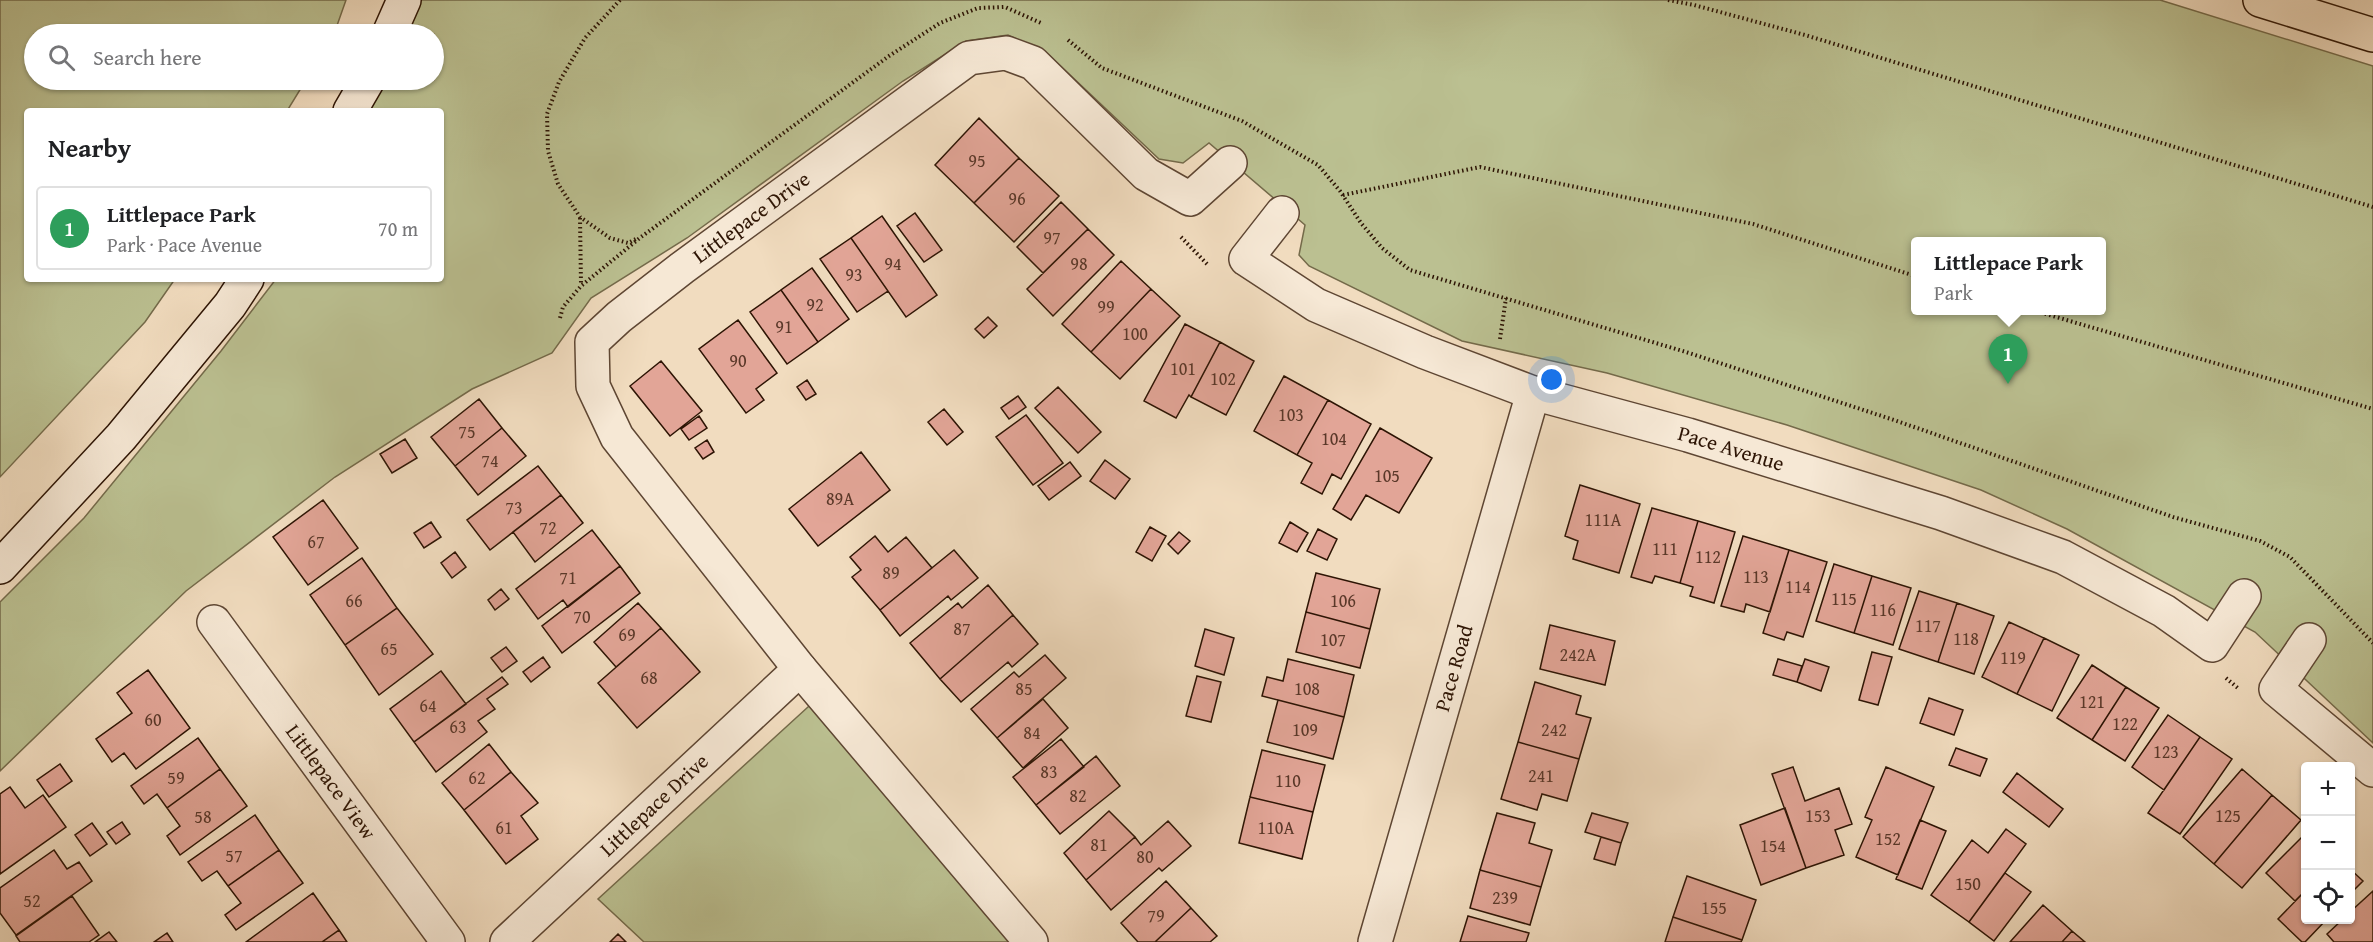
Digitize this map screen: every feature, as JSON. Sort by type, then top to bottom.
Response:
[{"type":"highway","points":[[2260,0],[2373,35]]},
{"type":"street","points":[[393,24],[404,0]]},
{"type":"street","name":"Littlepace Drive","points":[[592,342],[619,317],[681,268],[969,58],[1006,53],[1033,63],[1146,174],[1190,199],[1230,163]]},
{"type":"street","points":[[352,108],[362,90]]},
{"type":"street","name":"Pace Avenue","points":[[1282,213],[1246,260],[1316,306],[1425,352],[1533,393],[1699,439],[1941,513],[2063,557],[2164,611],[2212,645],[2244,596]]},
{"type":"street","points":[[0,567],[121,437],[230,306],[245,282]]},
{"type":"street","points":[[592,342],[593,386],[617,437],[800,669],[1031,942]]},
{"type":"street","name":"Pace Road","points":[[1375,942],[1533,393]]},
{"type":"street","name":"Littlepace View","points":[[214,622],[448,942]]},
{"type":"street","points":[[2309,640],[2276,689],[2373,770]]},
{"type":"street","name":"Littlepace Drive","points":[[507,942],[800,669]]},
{"type":"path","points":[[620,0],[585,38],[559,82],[547,114],[549,151],[558,184],[580,217],[610,238],[628,243],[642,237]]},
{"type":"path","points":[[1668,0],[1816,38],[2373,207]]},
{"type":"path","points":[[592,342],[560,319],[563,307],[581,286],[642,237],[880,63],[940,23],[978,8],[1005,7],[1033,17],[1042,23]]},
{"type":"path","points":[[1060,35],[1102,68],[1242,121],[1318,165],[1382,248],[1410,270],[1686,352],[1894,420],[2173,517],[2260,541],[2290,557],[2373,643]]},
{"type":"path","points":[[1343,195],[1479,167],[1753,224],[1911,275]]},
{"type":"path","points":[[580,217],[581,286]]},
{"type":"path","points":[[1178,234],[1211,268]]},
{"type":"path","points":[[2049,315],[2373,409]]},
{"type":"path","points":[[2218,672],[2243,691]]},
{"type":"green space","points":[[0,0],[346,0],[338,24],[24,24],[24,90],[300,90],[289,108],[24,108],[24,282],[173,282],[145,322],[0,477]]},
{"type":"green space","points":[[416,0],[2160,0],[2373,66],[2373,743],[2255,632],[2067,529],[1981,490],[1787,425],[1607,373],[1462,341],[1309,266],[1299,255],[1305,225],[1209,143],[1183,163],[1159,159],[1049,55],[1008,35],[966,41],[903,81],[687,238],[591,298],[552,353],[472,389],[335,477],[186,591],[0,771],[0,602],[84,518],[221,351],[274,282],[444,282],[444,108],[366,108],[374,90],[444,90],[444,24],[405,24]]},
{"type":"green space","points":[[820,696],[1016,942],[644,942],[598,899]]},
{"type":"building","points":[[979,118],[1019,158],[974,203],[935,165]]},
{"type":"building","points":[[1019,158],[1059,196],[1014,242],[974,203]]},
{"type":"building","points":[[1061,202],[1088,229],[1043,273],[1017,247]]},
{"type":"building","points":[[915,213],[942,250],[924,262],[897,226]]},
{"type":"building","points":[[882,216],[937,295],[906,317],[851,238]]},
{"type":"building","points":[[1088,229],[1114,255],[1053,316],[1027,289]]},
{"type":"building","points":[[851,238],[888,291],[857,312],[820,259]]},
{"type":"building","points":[[1121,261],[1151,289],[1091,352],[1062,324]]},
{"type":"building","points":[[812,268],[849,319],[818,342],[781,290]]},
{"type":"building","points":[[1151,289],[1180,316],[1120,379],[1091,352]]},
{"type":"building","points":[[781,290],[818,342],[787,364],[750,312]]},
{"type":"building","points":[[988,317],[997,326],[984,338],[975,329]]},
{"type":"building","points":[[738,320],[777,373],[756,389],[764,400],[746,413],[699,349]]},
{"type":"building","points":[[1185,324],[1220,342],[1191,397],[1189,395],[1176,418],[1144,401]]},
{"type":"building","points":[[1220,342],[1254,361],[1226,415],[1191,397]]},
{"type":"building","points":[[661,361],[702,411],[670,436],[630,386]]},
{"type":"building","points":[[1284,376],[1328,400],[1297,455],[1254,431]]},
{"type":"building","points":[[807,380],[816,394],[806,400],[797,387]]},
{"type":"building","points":[[1058,387],[1101,432],[1078,453],[1035,408]]},
{"type":"building","points":[[1018,396],[1026,407],[1009,419],[1001,408]]},
{"type":"building","points":[[479,399],[502,428],[455,466],[431,437]]},
{"type":"building","points":[[1328,400],[1371,424],[1341,479],[1332,474],[1322,494],[1301,483],[1312,463],[1297,455]]},
{"type":"building","points":[[944,409],[963,432],[947,445],[928,422]]},
{"type":"building","points":[[1026,415],[1063,463],[1033,485],[996,437]]},
{"type":"building","points":[[699,416],[707,428],[689,440],[681,429]]},
{"type":"building","points":[[502,428],[526,456],[478,495],[455,466]]},
{"type":"building","points":[[1380,428],[1432,458],[1399,513],[1366,495],[1351,520],[1333,509]]},
{"type":"building","points":[[405,439],[417,458],[392,473],[380,454]]},
{"type":"building","points":[[707,440],[714,452],[703,459],[695,448]]},
{"type":"building","points":[[861,452],[890,490],[818,546],[789,509]]},
{"type":"building","points":[[1105,460],[1130,479],[1115,499],[1090,481]]},
{"type":"building","points":[[1070,462],[1081,476],[1049,500],[1038,486]]},
{"type":"building","points":[[538,466],[561,495],[490,550],[467,520]]},
{"type":"building","points":[[1580,485],[1640,504],[1619,573],[1573,559],[1578,541],[1565,536]]},
{"type":"building","points":[[561,495],[583,523],[535,562],[513,532]]},
{"type":"building","points":[[323,500],[358,548],[308,585],[273,537]]},
{"type":"building","points":[[1652,508],[1698,521],[1680,583],[1655,576],[1652,583],[1631,577]]},
{"type":"building","points":[[1698,521],[1735,532],[1714,603],[1690,596],[1693,587],[1680,583]]},
{"type":"building","points":[[431,522],[441,537],[424,548],[414,533]]},
{"type":"building","points":[[1290,522],[1308,533],[1297,552],[1279,543]]},
{"type":"building","points":[[1150,527],[1166,536],[1152,561],[1136,552]]},
{"type":"building","points":[[1318,529],[1337,539],[1327,560],[1307,551]]},
{"type":"building","points":[[592,530],[620,566],[568,607],[563,600],[538,619],[516,589]]},
{"type":"building","points":[[1179,532],[1190,541],[1178,554],[1168,544]]},
{"type":"building","points":[[875,536],[888,552],[906,537],[932,568],[880,610],[852,577],[861,570],[850,557]]},
{"type":"building","points":[[1743,536],[1789,550],[1770,612],[1746,604],[1744,612],[1721,606]]},
{"type":"building","points":[[954,550],[978,578],[951,600],[948,596],[900,636],[880,610]]},
{"type":"building","points":[[1789,550],[1827,562],[1803,637],[1787,632],[1784,640],[1763,633]]},
{"type":"building","points":[[455,552],[466,567],[452,578],[441,563]]},
{"type":"building","points":[[362,558],[397,608],[345,645],[310,595]]},
{"type":"building","points":[[1834,564],[1872,576],[1854,633],[1816,621]]},
{"type":"building","points":[[620,566],[640,593],[562,653],[542,626]]},
{"type":"building","points":[[1316,573],[1380,589],[1370,629],[1306,612]]},
{"type":"building","points":[[1872,576],[1911,588],[1893,645],[1854,633]]},
{"type":"building","points":[[988,585],[1013,615],[940,679],[910,643],[958,603],[962,608]]},
{"type":"building","points":[[501,589],[509,599],[495,610],[488,600]]},
{"type":"building","points":[[1919,591],[1957,603],[1938,662],[1899,649]]},
{"type":"building","points":[[638,603],[661,628],[616,667],[594,642]]},
{"type":"building","points":[[1957,603],[1994,616],[1974,674],[1938,662]]},
{"type":"building","points":[[397,608],[433,654],[379,695],[345,645]]},
{"type":"building","points":[[1306,612],[1370,629],[1360,668],[1296,652]]},
{"type":"building","points":[[1013,615],[1038,644],[1012,667],[1008,662],[961,702],[940,679]]},
{"type":"building","points":[[2009,622],[2044,638],[2017,694],[1982,677]]},
{"type":"building","points":[[1550,625],[1615,641],[1605,685],[1540,669]]},
{"type":"building","points":[[661,628],[700,672],[637,728],[598,683]]},
{"type":"building","points":[[1205,629],[1234,638],[1224,675],[1195,666]]},
{"type":"building","points":[[2044,638],[2079,655],[2052,711],[2017,694]]},
{"type":"building","points":[[506,647],[517,661],[502,672],[491,658]]},
{"type":"building","points":[[1872,652],[1892,657],[1878,705],[1859,700]]},
{"type":"building","points":[[1045,655],[1066,678],[997,738],[971,709],[1014,672],[1019,677]]},
{"type":"building","points":[[543,657],[550,667],[531,682],[523,672]]},
{"type":"building","points":[[1288,659],[1354,675],[1344,717],[1262,696],[1267,677],[1283,681]]},
{"type":"building","points":[[1778,659],[1802,666],[1797,682],[1773,675]]},
{"type":"building","points":[[1805,659],[1829,667],[1821,691],[1797,682]]},
{"type":"building","points":[[2092,665],[2126,687],[2092,740],[2057,718]]},
{"type":"building","points":[[148,670],[190,728],[136,769],[124,753],[112,762],[96,739],[132,713],[117,693]]},
{"type":"building","points":[[441,671],[466,704],[414,742],[390,709]]},
{"type":"building","points":[[1197,676],[1221,682],[1211,722],[1186,716]]},
{"type":"building","points":[[502,677],[508,684],[487,699],[495,709],[478,721],[487,732],[436,772],[414,742]]},
{"type":"building","points":[[1535,682],[1581,696],[1576,714],[1591,718],[1579,759],[1518,742]]},
{"type":"building","points":[[2126,687],[2159,708],[2125,761],[2092,740]]},
{"type":"building","points":[[1929,698],[1963,710],[1954,735],[1920,723]]},
{"type":"building","points":[[1043,699],[1068,728],[1023,768],[997,738]]},
{"type":"building","points":[[1278,700],[1344,717],[1333,759],[1267,742]]},
{"type":"building","points":[[2168,715],[2200,737],[2164,790],[2132,767]]},
{"type":"building","points":[[2200,737],[2232,759],[2180,834],[2148,813]]},
{"type":"building","points":[[198,738],[220,769],[167,808],[157,794],[144,804],[131,786]]},
{"type":"building","points":[[1061,739],[1084,767],[1036,805],[1013,777]]},
{"type":"building","points":[[1518,742],[1579,759],[1567,801],[1542,794],[1537,810],[1501,799]]},
{"type":"building","points":[[489,744],[511,772],[464,810],[442,783]]},
{"type":"building","points":[[1956,748],[1987,759],[1980,776],[1949,765]]},
{"type":"building","points":[[1262,750],[1325,765],[1313,812],[1250,797]]},
{"type":"building","points":[[1096,756],[1120,786],[1060,834],[1036,805]]},
{"type":"building","points":[[60,764],[72,781],[49,797],[37,780]]},
{"type":"building","points":[[1793,767],[1805,801],[1839,788],[1852,824],[1835,830],[1844,855],[1806,868],[1772,774]]},
{"type":"building","points":[[1886,767],[1934,787],[1898,875],[1856,857],[1872,820],[1865,817]]},
{"type":"building","points":[[220,769],[247,806],[180,855],[167,836],[180,826],[167,808]]},
{"type":"building","points":[[2242,769],[2272,795],[2214,864],[2183,837]]},
{"type":"building","points":[[511,772],[538,803],[521,816],[538,839],[506,864],[464,810]]},
{"type":"building","points":[[2017,773],[2063,809],[2049,827],[2003,792]]},
{"type":"building","points":[[10,787],[25,808],[43,795],[66,827],[0,874],[0,794]]},
{"type":"building","points":[[2272,795],[2301,820],[2242,888],[2214,864]]},
{"type":"building","points":[[1250,797],[1313,812],[1302,859],[1239,843]]},
{"type":"building","points":[[1785,808],[1806,868],[1761,885],[1740,825]]},
{"type":"building","points":[[1109,811],[1135,837],[1086,880],[1064,853]]},
{"type":"building","points":[[1497,813],[1535,823],[1529,843],[1552,850],[1541,887],[1480,870]]},
{"type":"building","points":[[1592,813],[1628,823],[1621,843],[1585,832]]},
{"type":"building","points":[[255,815],[279,850],[228,886],[217,871],[202,881],[188,862]]},
{"type":"building","points":[[1920,820],[1946,831],[1922,889],[1896,879]]},
{"type":"building","points":[[1168,821],[1191,846],[1162,871],[1159,868],[1111,910],[1086,880],[1135,837],[1141,845]]},
{"type":"building","points":[[122,822],[130,834],[116,844],[107,832]]},
{"type":"building","points":[[92,823],[107,844],[90,856],[75,835]]},
{"type":"building","points":[[2006,829],[2026,844],[1969,922],[1931,895],[1972,840],[1988,853]]},
{"type":"building","points":[[1601,837],[1621,843],[1615,865],[1594,859]]},
{"type":"building","points":[[2301,838],[2301,895],[2295,901],[2266,873]]},
{"type":"building","points":[[54,850],[67,869],[79,862],[92,881],[16,935],[0,913],[0,888]]},
{"type":"building","points":[[279,850],[303,883],[236,930],[225,915],[241,903],[228,886]]},
{"type":"building","points":[[1480,870],[1541,887],[1530,925],[1470,908]]},
{"type":"building","points":[[2005,873],[2031,892],[1994,941],[1969,922]]},
{"type":"building","points":[[2355,874],[2363,881],[2355,889]]},
{"type":"building","points":[[1687,876],[1756,900],[1742,940],[1673,917]]},
{"type":"building","points":[[1166,881],[1191,908],[1155,942],[1138,942],[1121,923]]},
{"type":"building","points":[[2373,891],[2373,942],[2334,942],[2327,934],[2338,924],[2355,924],[2355,907]]},
{"type":"building","points":[[313,893],[339,930],[322,942],[246,942]]},
{"type":"building","points":[[2301,895],[2301,924],[2322,924],[2305,942],[2302,942],[2278,919]]},
{"type":"building","points":[[72,896],[99,935],[89,942],[20,942],[16,936]]},
{"type":"building","points":[[2043,905],[2072,931],[2062,942],[2010,942]]},
{"type":"building","points":[[1191,908],[1217,936],[1210,942],[1155,942]]},
{"type":"building","points":[[1468,916],[1529,933],[1526,942],[1460,942]]},
{"type":"building","points":[[1673,917],[1742,940],[1741,942],[1665,942]]},
{"type":"building","points":[[339,930],[347,942],[322,942]]},
{"type":"building","points":[[2072,931],[2085,942],[2062,942]]},
{"type":"building","points":[[109,932],[117,942],[95,942]]},
{"type":"building","points":[[167,933],[173,942],[154,942]]},
{"type":"building","points":[[618,934],[626,942],[610,942]]},
{"type":"place","name":"Littlepace Park","points":[[2008,384]]}]
